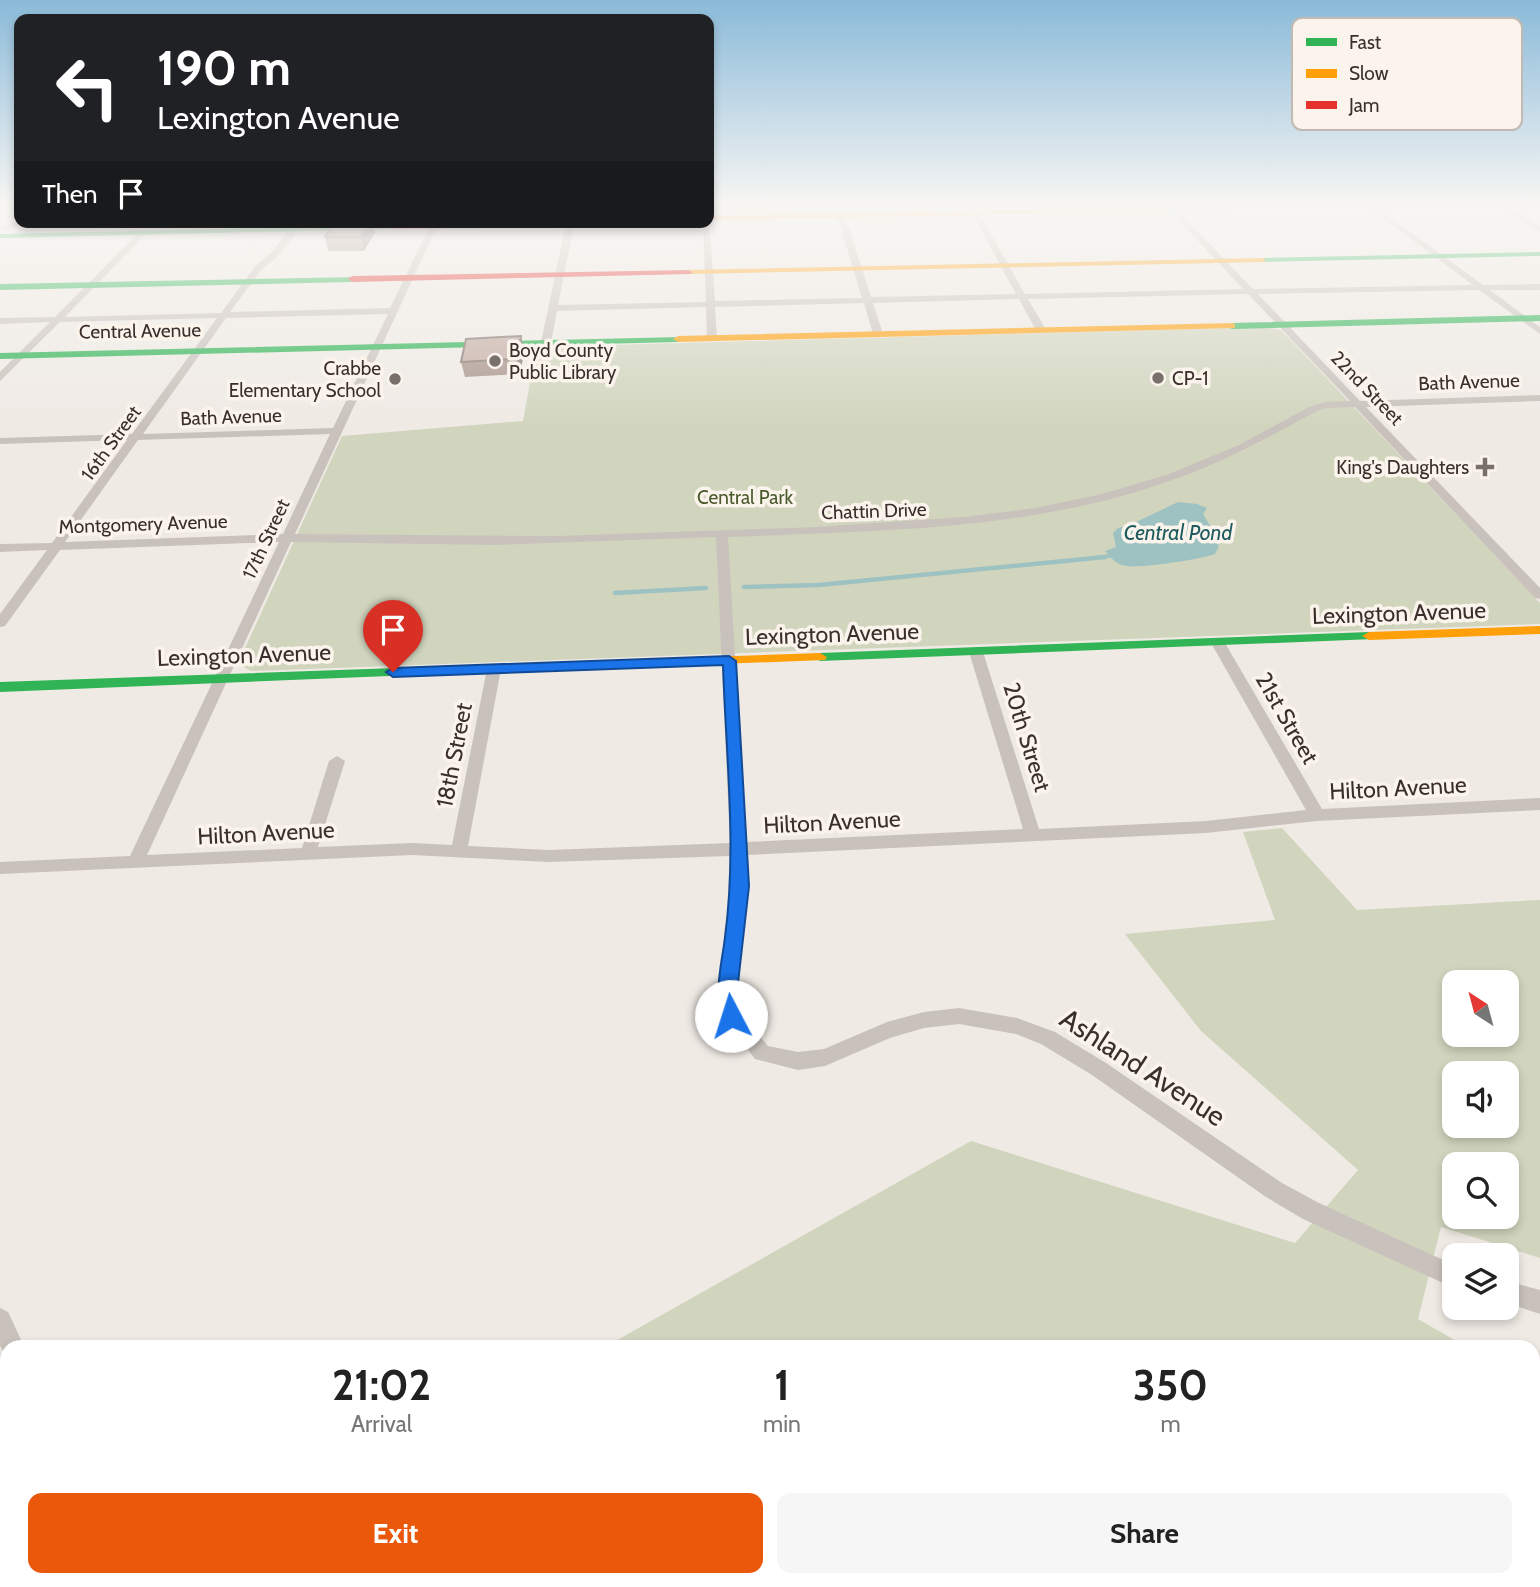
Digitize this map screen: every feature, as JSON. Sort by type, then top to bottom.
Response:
[{"type":"street","points":[[0,378],[98,280]]},
{"type":"street","points":[[0,287],[327,280]]},
{"type":"street","name":"17th Street","points":[[135,862],[409,280]]},
{"type":"street","points":[[546,342],[559,280]]},
{"type":"street","points":[[710,280],[712,338]]},
{"type":"street","points":[[861,280],[878,334]]},
{"type":"street","points":[[1013,280],[1041,330]]},
{"type":"street","name":"22nd Street","points":[[1242,280],[1540,595]]},
{"type":"street","points":[[1471,280],[1540,331]]},
{"type":"street","name":"16th Street","points":[[0,623],[249,282]]},
{"type":"street","points":[[553,308],[1540,287]]},
{"type":"street","points":[[0,323],[392,314]]},
{"type":"street","name":"Central Avenue","points":[[0,356],[1540,318]]},
{"type":"street","name":"Bath Avenue","points":[[1357,403],[1540,398]]},
{"type":"street","name":"Chattin Drive","points":[[287,539],[496,541],[931,526],[1062,508],[1117,495],[1183,473],[1255,442],[1319,406],[1357,403]]},
{"type":"street","name":"Bath Avenue","points":[[0,441],[338,431]]},
{"type":"street","name":"Ashland Avenue","points":[[722,534],[740,886],[727,992],[731,1016],[762,1053],[798,1061],[825,1058],[887,1030],[959,1016],[1017,1026],[1048,1038],[1099,1069],[1274,1190],[1364,1237],[1442,1272]]},
{"type":"street","name":"Montgomery Avenue","points":[[0,548],[287,539]]},
{"type":"street","name":"Lexington Avenue","points":[[0,687],[1540,630]]},
{"type":"street","name":"21st Street","points":[[1218,643],[1317,815]]},
{"type":"street","name":"20th Street","points":[[976,652],[1033,835]]},
{"type":"street","name":"18th Street","points":[[459,850],[494,669]]},
{"type":"street","points":[[308,854],[337,761]]},
{"type":"street","name":"Hilton Avenue","points":[[0,868],[412,849],[549,856],[738,849],[1206,827],[1317,815],[1540,804]]},
{"type":"street","points":[[1519,1296],[1540,1302]]},
{"type":"street","points":[[0,1320],[9,1340]]},
{"type":"green space","name":"Central Park","points":[[1267,327],[1282,331],[1540,603],[1540,624],[251,671],[240,665],[241,657],[342,436],[523,421],[533,365],[538,358],[536,347]]},
{"type":"green space","points":[[1282,828],[1357,910],[1540,900],[1540,1258],[1519,1251],[1519,1243],[1492,1243],[1447,1229],[1519,1229],[1519,1152],[1442,1152],[1442,1227],[1418,1319],[1455,1340],[617,1340],[971,1141],[1295,1243],[1358,1170],[1201,1031],[1125,934],[1275,920],[1243,832]]},
{"type":"water","name":"Central Pond","points":[[1178,502],[1207,508],[1203,514],[1211,527],[1207,533],[1219,546],[1215,554],[1197,559],[1129,566],[1117,563],[1105,551],[1116,547],[1113,533],[1118,528]]},
{"type":"building","points":[[521,336],[517,359],[461,362],[466,339]]},
{"type":"waterway","points":[[1091,558],[1110,556]]},
{"type":"waterway","points":[[744,587],[819,585],[1105,557]]},
{"type":"waterway","points":[[615,593],[706,588]]},
{"type":"traffic: fast","points":[[0,287],[305,280]]},
{"type":"traffic: fast","points":[[1232,326],[1540,318]]},
{"type":"traffic: fast","points":[[0,356],[678,339]]},
{"type":"traffic: fast","points":[[820,657],[1369,636]]},
{"type":"traffic: fast","points":[[0,687],[482,669]]},
{"type":"traffic: slow","points":[[678,339],[1232,326]]},
{"type":"traffic: slow","points":[[1369,636],[1540,630]]},
{"type":"traffic: slow","points":[[482,669],[820,657]]},
{"type":"place","name":"Boyd County Public Library","points":[[495,361]]},
{"type":"place","name":"CP-1","points":[[1158,378]]},
{"type":"place","name":"Crabbe Elementary School","points":[[395,379]]},
{"type":"place","name":"King's Daughters","points":[[1485,467]]},
{"type":"route","points":[[393,672],[729,661],[740,886],[727,992],[731,1016]]}]
